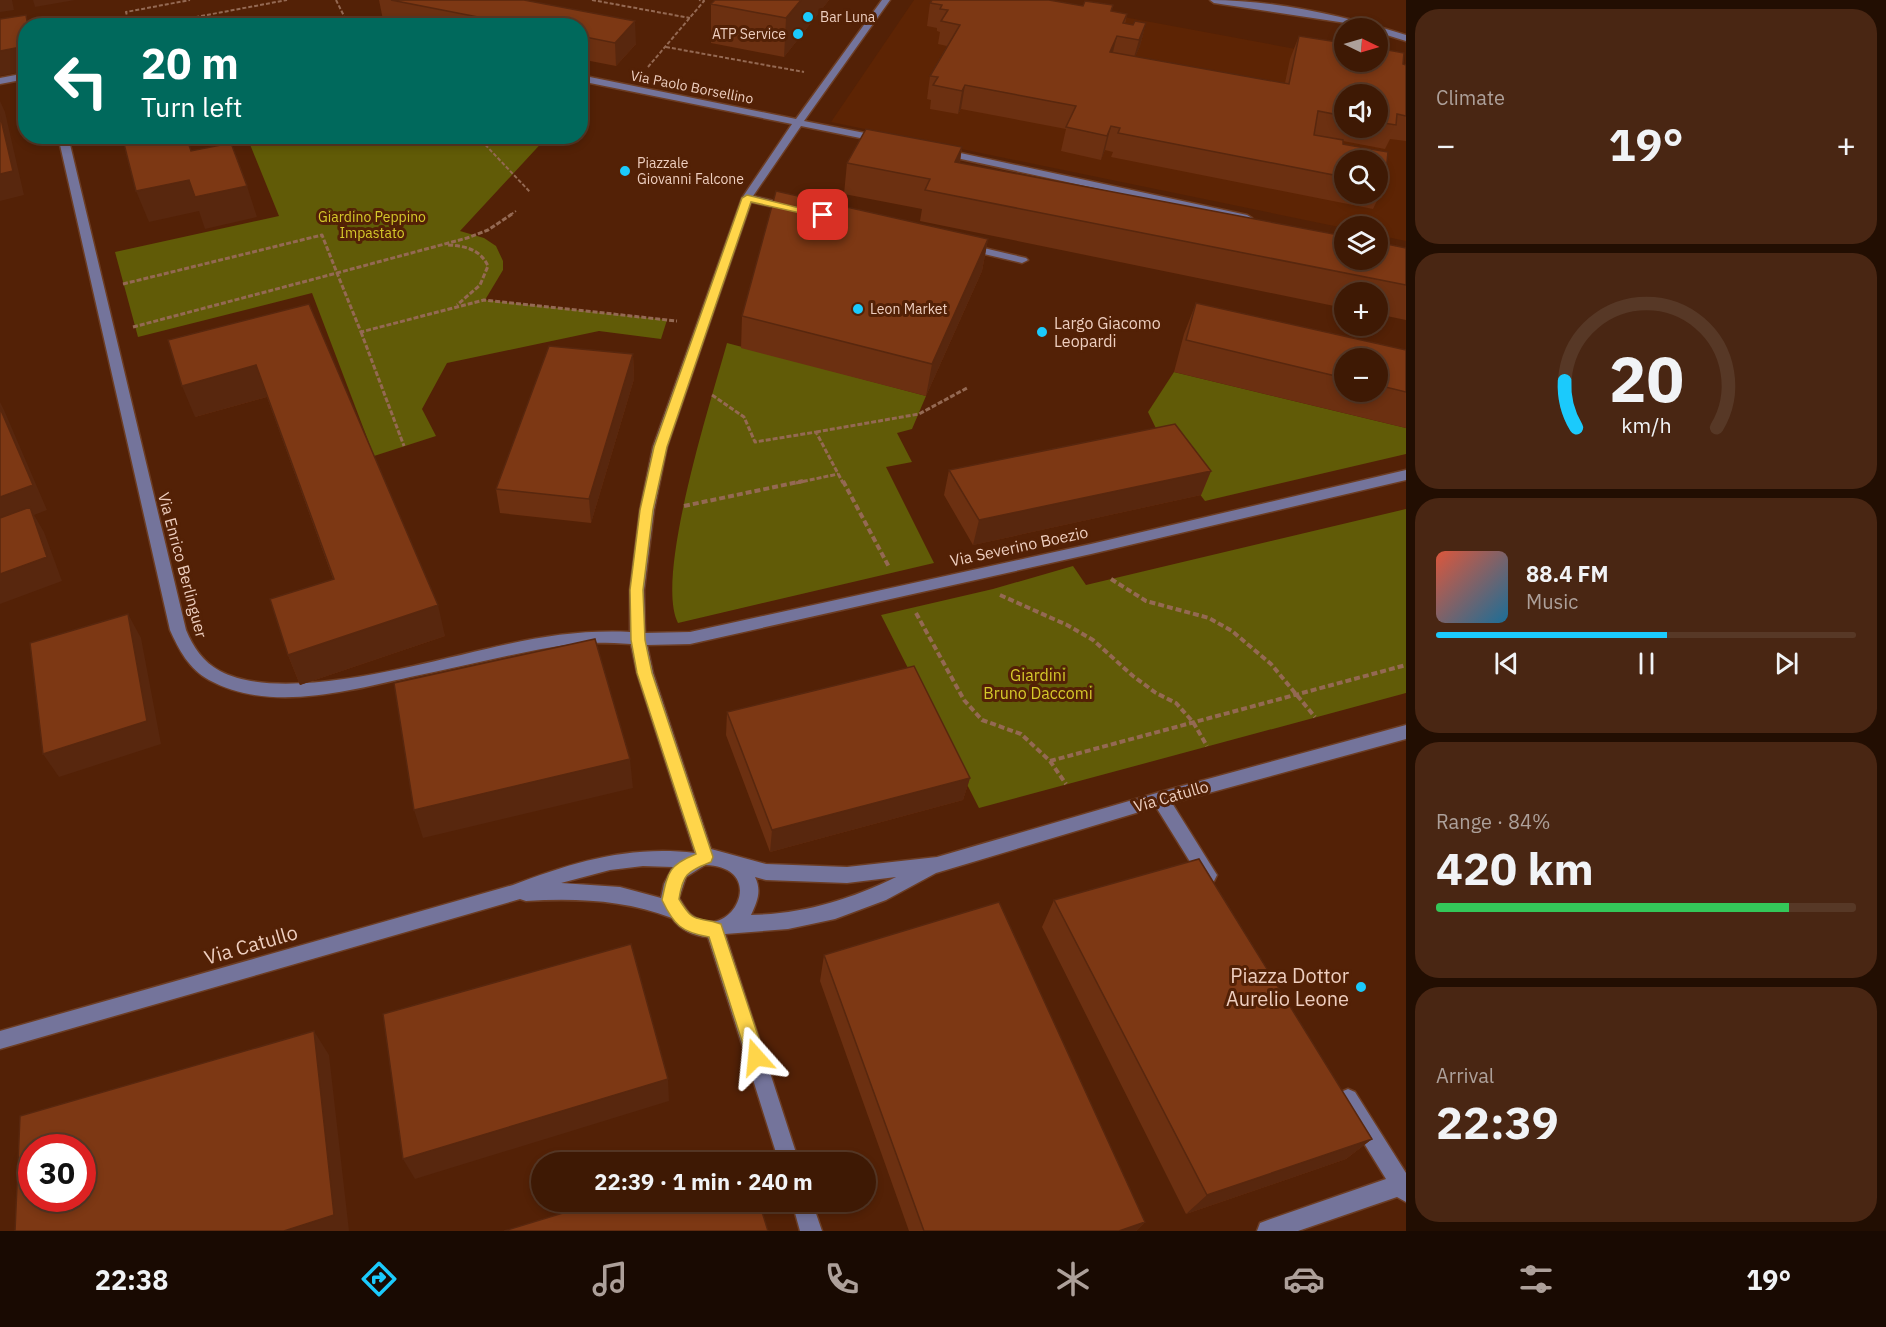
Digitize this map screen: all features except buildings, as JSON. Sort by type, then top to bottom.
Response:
[{"type":"street","points":[[700,859],[654,707],[638,640],[637,590],[647,510],[666,428],[747,198],[759,177],[886,0]]},
{"type":"street","points":[[1214,0],[1347,20],[1406,38]]},
{"type":"street","points":[[0,81],[18,78]]},
{"type":"street","name":"Via Paolo Borsellino","points":[[588,80],[896,142]]},
{"type":"street","name":"Via Enrico Berlinguer","points":[[65,144],[178,630],[184,646],[194,660],[222,680],[254,688],[289,691],[332,687],[561,640],[601,637],[638,640]]},
{"type":"street","points":[[931,149],[1264,221]]},
{"type":"street","points":[[747,198],[801,210]]},
{"type":"street","points":[[952,244],[1022,260]]},
{"type":"street","name":"Via Severino Boezio","points":[[638,640],[663,641],[690,638],[1091,549],[1406,475]]},
{"type":"street","name":"Via Catullo","points":[[734,864],[766,872],[799,874],[883,872],[937,865],[1160,799],[1406,732]]},
{"type":"street","points":[[1160,799],[1220,894]]},
{"type":"street","points":[[716,857],[734,864],[744,873],[749,883],[748,906],[742,916],[724,927],[692,926],[675,911],[670,900],[675,876],[683,867],[700,859],[716,857]]},
{"type":"street","name":"Via Catullo","points":[[0,1040],[514,893],[570,872],[625,860],[700,859]]},
{"type":"street","name":"Via Catullo","points":[[724,927],[794,922],[837,911],[867,901],[937,865]]},
{"type":"street","name":"Via Catullo","points":[[514,893],[595,890],[636,897],[675,911]]},
{"type":"street","points":[[724,927],[786,1152]]},
{"type":"street","points":[[1268,1231],[1404,1187],[1337,1082]]},
{"type":"street","points":[[805,1212],[811,1231]]},
{"type":"path","points":[[128,18],[126,12],[190,0]]},
{"type":"path","points":[[191,18],[287,0]]},
{"type":"path","points":[[336,0],[345,18]]},
{"type":"path","points":[[592,0],[690,18]]},
{"type":"path","points":[[699,0],[704,0]]},
{"type":"path","points":[[629,88],[704,0]]},
{"type":"path","points":[[666,47],[831,76]]},
{"type":"path","points":[[485,144],[530,192]]},
{"type":"path","points":[[109,334],[441,245],[488,230],[516,211]]},
{"type":"path","points":[[99,290],[321,235],[361,332],[404,447]]},
{"type":"path","points":[[441,245],[474,249],[482,255],[488,266],[480,285],[454,308]]},
{"type":"path","points":[[361,332],[484,300],[702,324]]},
{"type":"path","points":[[712,395],[744,417],[755,442],[919,414],[967,388]]},
{"type":"path","points":[[816,432],[892,573]]},
{"type":"path","points":[[684,506],[838,474]]},
{"type":"path","points":[[1111,579],[1148,602],[1215,621],[1246,642],[1275,667],[1315,717]]},
{"type":"path","points":[[993,589],[1008,600],[1067,625],[1093,640],[1133,676],[1156,693],[1176,703],[1192,722],[1207,746]]},
{"type":"path","points":[[913,607],[964,700],[982,720],[1021,734],[1050,761],[1066,784]]},
{"type":"path","points":[[1050,761],[1406,665]]},
{"type":"shaded area","points":[[914,0],[1032,0],[1334,56],[1334,72],[1388,72],[1388,67],[1406,69],[1406,241],[1388,237],[1388,216],[1334,216],[1334,226],[831,122]]},
{"type":"green space","name":"Giardino Peppino Impastato","points":[[250,144],[541,144],[460,231],[484,238],[496,246],[503,261],[503,270],[485,300],[667,320],[661,339],[599,331],[447,363],[422,409],[436,436],[374,456],[312,293],[138,337],[115,252],[279,216]]},
{"type":"green space","points":[[727,343],[926,396],[912,429],[897,433],[912,462],[886,467],[934,563],[678,623],[673,600],[673,568],[679,529],[688,486]]},
{"type":"green space","points":[[1174,372],[1406,428],[1406,454],[1205,501],[1166,449],[1148,412]]},
{"type":"green space","name":"Giardini Bruno Daccomi","points":[[1406,509],[1406,693],[979,808],[881,615],[993,589],[1073,566],[1086,585]]},
{"type":"place","name":"Bar Luna","points":[[808,17]]},
{"type":"place","name":"ATP Service","points":[[798,34]]},
{"type":"place","name":"Piazzale Giovanni Falcone","points":[[625,171]]},
{"type":"place","name":"Leon Market","points":[[858,309]]},
{"type":"place","name":"Largo Giacomo Leopardi","points":[[1042,332]]},
{"type":"place","name":"Piazza Dottor Aurelio Leone","points":[[1361,987]]},
{"type":"route","points":[[756,1057],[716,930],[692,926],[682,920],[670,900],[675,876],[694,860],[705,857],[654,707],[645,673],[638,640],[637,590],[647,510],[660,447],[747,198],[823,215]]}]
